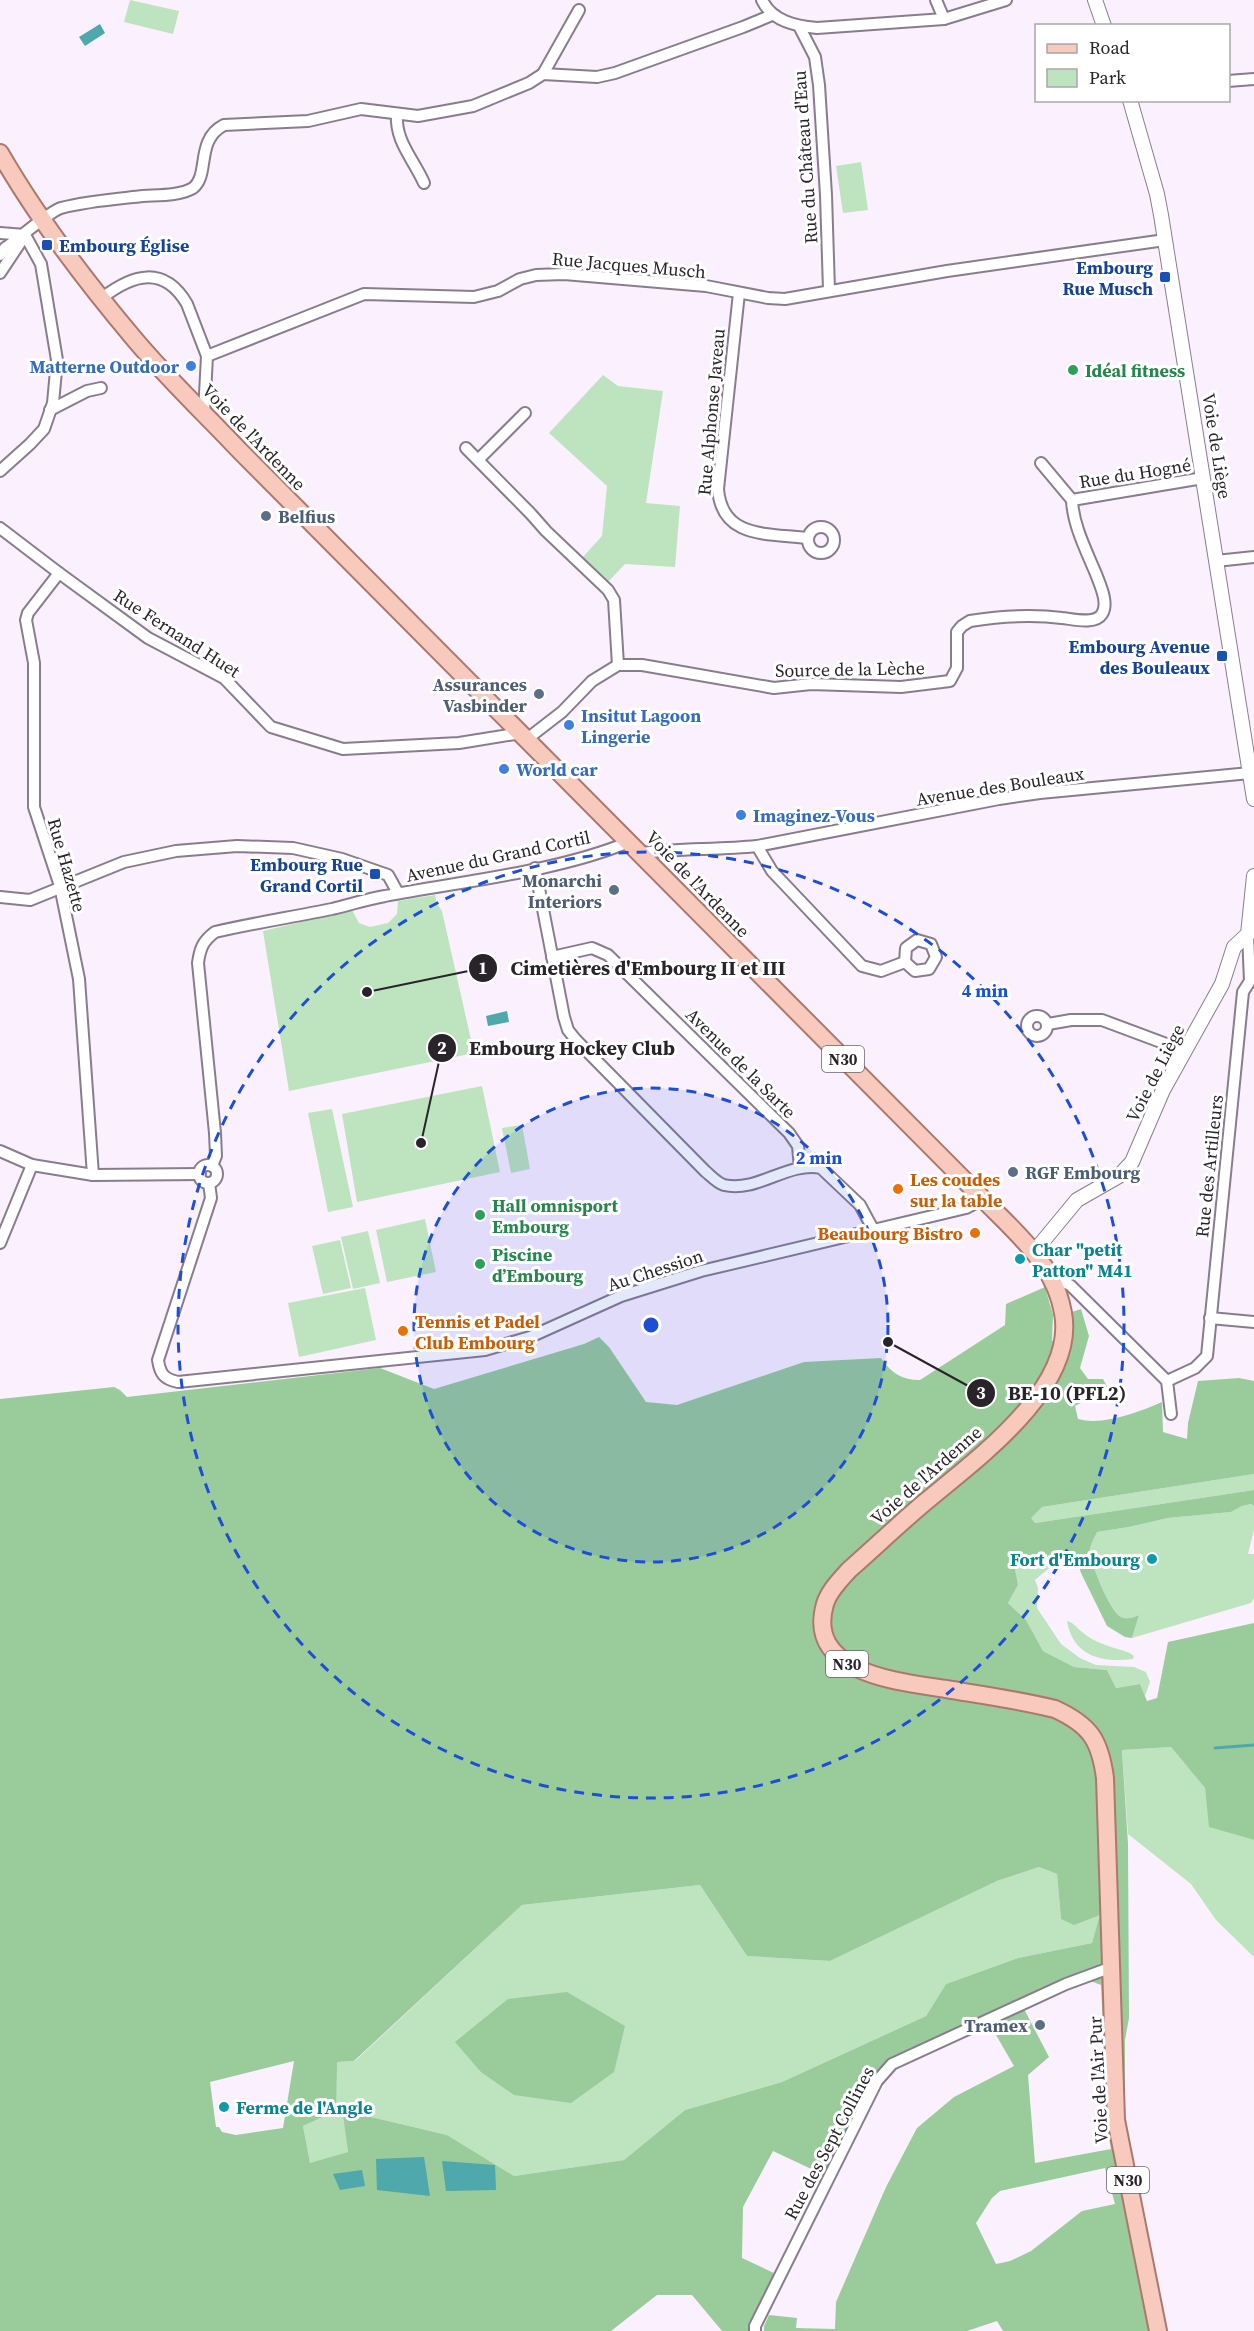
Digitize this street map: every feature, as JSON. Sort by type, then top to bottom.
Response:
[{"type":"main road","name":"Voie de l'Ardenne","points":[[0,153],[43,219],[137,342],[204,413],[983,1199],[1034,1252],[1051,1277],[1063,1312],[1064,1326],[1059,1358],[1035,1401],[1006,1431],[849,1570],[832,1590],[825,1603],[823,1622],[826,1638],[834,1651],[847,1664],[867,1674],[1055,1709],[1074,1717],[1093,1735],[1102,1759],[1105,1778],[1112,1967]]},
{"type":"main road","name":"Voie de l'Air Pur","points":[[1112,1967],[1116,2120],[1158,2331]]},
{"type":"street","points":[[762,0],[772,15],[798,26],[816,28],[944,19],[1006,0]]},
{"type":"street","points":[[936,0],[944,19]]},
{"type":"street","points":[[1095,0],[1103,24]]},
{"type":"street","points":[[0,255],[4,248],[58,209],[191,189],[199,180],[204,153],[210,137],[224,125],[308,121],[361,109],[418,116],[473,106],[528,83],[543,74],[579,10]]},
{"type":"street","points":[[543,74],[597,76],[615,73],[772,15]]},
{"type":"street","name":"Rue du Château d'Eau","points":[[798,26],[815,57],[819,85],[829,290]]},
{"type":"street","points":[[1230,81],[1254,79]]},
{"type":"street","name":"Voie de Liège","points":[[1131,102],[1157,194],[1254,799]]},
{"type":"street","points":[[397,114],[396,126],[399,136],[424,183]]},
{"type":"street","points":[[0,234],[25,235]]},
{"type":"street","points":[[0,273],[25,235]]},
{"type":"street","points":[[0,471],[44,429],[53,403],[57,360],[41,264],[25,235]]},
{"type":"street","name":"Rue Jacques Musch","points":[[207,356],[364,294],[474,297],[498,291],[520,279],[551,274],[705,286],[785,299],[947,271],[1165,240]]},
{"type":"street","points":[[102,298],[115,288],[135,279],[149,276],[165,281],[182,296],[207,356],[204,413]]},
{"type":"street","points":[[867,285],[875,296]]},
{"type":"street","name":"Rue Alphonse Javeau","points":[[739,293],[718,489],[719,505],[730,522],[741,528],[807,538]]},
{"type":"street","points":[[50,410],[87,391],[101,388]]},
{"type":"street","points":[[479,459],[525,413]]},
{"type":"street","points":[[466,448],[546,531],[590,572],[614,600],[618,664],[592,681],[562,712],[524,736]]},
{"type":"street","name":"Rue du Hogné","points":[[1041,463],[1072,500],[1072,514],[1105,603],[1102,614]]},
{"type":"street","name":"Rue du Hogné","points":[[1072,500],[1203,478]]},
{"type":"street","name":"Rue Fernand Huet","points":[[0,528],[162,646],[224,678],[271,727],[343,749],[459,743],[524,736]]},
{"type":"street","points":[[1216,561],[1254,557]]},
{"type":"street","name":"Rue Hazette","points":[[59,573],[27,613],[26,620],[34,663],[34,807],[60,886],[79,979],[93,1175]]},
{"type":"street","name":"Source de la Lèche","points":[[618,664],[642,665],[774,688],[811,684],[901,687],[928,685],[950,681],[955,675],[957,632],[970,621],[1033,614],[1086,620],[1097,619],[1102,614]]},
{"type":"street","name":"Avenue des Bouleaux","points":[[635,848],[728,849],[757,846],[999,799],[1250,773]]},
{"type":"street","name":"Avenue du Grand Cortil","points":[[0,897],[30,900],[124,862],[176,851],[237,846],[293,848],[342,859],[388,875],[398,893],[437,888],[610,850],[635,848]]},
{"type":"street","points":[[757,846],[772,872],[862,966],[881,971],[905,962]]},
{"type":"street","points":[[535,868],[568,1030],[705,1171],[723,1185],[746,1185],[800,1168],[821,1168],[860,1205],[874,1231]]},
{"type":"street","points":[[1248,934],[1253,904],[1254,876]]},
{"type":"street","points":[[212,1166],[216,1156],[215,1133],[198,963],[204,939],[215,932],[398,893]]},
{"type":"street","name":"Voie de Liège","points":[[1034,1252],[1077,1200],[1119,1176],[1128,1167],[1163,1090],[1222,984],[1234,947],[1248,934]]},
{"type":"street","name":"Rue des Artilleurs","points":[[1167,1381],[1195,1368],[1206,1356],[1243,992],[1250,981],[1252,972],[1247,957],[1248,934]]},
{"type":"street","name":"Avenue de la Sarte","points":[[552,957],[592,948],[608,955],[789,1133],[798,1146],[800,1168]]},
{"type":"street","points":[[1048,1024],[1071,1020],[1102,1020],[1185,1051]]},
{"type":"street","points":[[0,1151],[32,1165],[93,1175],[200,1174]]},
{"type":"street","points":[[0,1243],[32,1165]]},
{"type":"street","points":[[212,1166],[217,1175],[209,1183],[201,1179],[200,1174],[204,1167],[212,1166]]},
{"type":"street","name":"Au Chession","points":[[209,1183],[211,1198],[158,1360],[161,1374],[167,1380],[178,1382],[485,1350],[530,1336],[621,1296],[690,1274],[966,1208],[983,1199]]},
{"type":"street","points":[[1051,1277],[1070,1285],[1167,1381],[1171,1414]]},
{"type":"street","points":[[1210,1318],[1254,1322]]},
{"type":"street","name":"Rue des Sept Collines","points":[[753,2329],[883,2072],[892,2064],[1066,1984],[1112,1967]]},
{"type":"green space","points":[[130,0],[179,11],[173,34],[124,22]]},
{"type":"green space","points":[[861,162],[868,210],[843,213],[836,166]]},
{"type":"green space","points":[[603,375],[618,386],[663,391],[646,503],[680,506],[675,567],[625,564],[607,583],[582,558],[602,536],[607,486],[549,433]]},
{"type":"green space","points":[[435,895],[442,911],[474,1053],[289,1091],[263,931],[352,910],[359,923],[370,927],[388,923],[397,914],[398,901]]},
{"type":"green space","points":[[482,1086],[500,1172],[357,1202],[342,1114]]},
{"type":"green space","points":[[332,1109],[353,1207],[328,1212],[308,1113]]},
{"type":"green space","points":[[522,1125],[530,1169],[511,1173],[502,1128]]},
{"type":"green space","points":[[425,1219],[436,1272],[387,1282],[376,1230]]},
{"type":"green space","points":[[368,1231],[380,1283],[353,1289],[341,1237]]},
{"type":"green space","points":[[340,1240],[351,1288],[323,1294],[312,1246]]},
{"type":"green space","points":[[1045,1287],[1053,1315],[1052,1341],[1071,1341],[1072,1312],[1081,1309],[1089,1336],[1080,1368],[1088,1379],[1103,1379],[1108,1388],[1075,1406],[1078,1419],[1098,1421],[1110,1419],[1132,1414],[1162,1402],[1163,1432],[1187,1439],[1188,1423],[1198,1381],[1239,1378],[1254,1381],[1254,1474],[1042,1507],[1031,1518],[1035,1523],[1254,1490],[1254,1506],[1251,1504],[1231,1512],[1168,1518],[1097,1532],[1090,1549],[1091,1555],[1111,1606],[1121,1617],[1130,1618],[1139,1615],[1132,1638],[1125,1637],[1107,1626],[1081,1573],[1075,1554],[1053,1565],[1047,1554],[1014,1563],[1018,1585],[1008,1603],[1026,1620],[1043,1651],[1074,1667],[1107,1670],[1116,1688],[1140,1684],[1147,1701],[1157,1698],[1168,1642],[1254,1623],[1254,1840],[1209,1827],[1205,1788],[1171,1747],[1122,1750],[1128,1844],[1129,2018],[1125,2040],[1125,2121],[1154,2331],[1003,2331],[997,2321],[967,2331],[764,2331],[769,2315],[797,2318],[796,2328],[835,2329],[836,2302],[886,2187],[917,2128],[954,2097],[1014,2066],[985,2016],[886,2061],[876,2072],[824,2175],[773,2151],[743,2207],[742,2258],[776,2274],[750,2324],[750,2331],[722,2331],[692,2295],[657,2295],[611,2331],[0,2331],[0,1399],[114,1387],[127,1397],[380,1368],[434,1389],[584,1344],[599,1337],[609,1347],[646,1402],[677,1405],[804,1362],[881,1358],[898,1375],[920,1380],[1005,1325],[1006,1304]],"holes":[[[1039,1867],[1057,1874],[1061,1919],[1074,1925],[1100,1915],[1092,1943],[1018,1958],[946,1984],[926,2016],[782,2082],[685,2110],[624,2160],[514,2176],[447,2135],[367,2116],[342,2107],[348,2152],[310,2163],[303,2126],[336,2111],[337,2062],[354,2061],[522,1905],[700,1885],[747,1956],[830,1961],[997,1881]],[[1088,1980],[1101,1985],[1108,2131],[1111,2149],[1035,2163],[1028,2075],[1049,2057],[1024,2009]],[[294,2061],[283,2128],[236,2135],[222,2132],[219,2127],[216,2127],[210,2082]],[[1105,2168],[1115,2204],[1082,2211],[1031,2251],[1010,2261],[996,2264],[976,2223],[992,2198],[1000,2191]]]},
{"type":"green space","points":[[365,1288],[376,1340],[299,1357],[288,1303]]},
{"type":"green space","points":[[1254,1474],[1254,1490],[1035,1523],[1030,1518],[1042,1507]]},
{"type":"green space","points":[[1251,1504],[1254,1506],[1254,1530],[1248,1554],[1254,1554],[1254,1598],[1251,1603],[1132,1638],[1139,1615],[1126,1618],[1116,1613],[1096,1574],[1090,1549],[1097,1532],[1168,1518],[1231,1512]]},
{"type":"green space","points":[[1048,1554],[1053,1565],[1035,1580],[1038,1588],[1037,1608],[1061,1644],[1080,1658],[1096,1665],[1134,1667],[1146,1672],[1150,1682],[1145,1696],[1140,1684],[1116,1688],[1107,1670],[1074,1667],[1043,1651],[1026,1620],[1008,1603],[1018,1585],[1014,1563]]},
{"type":"green space","points":[[1067,1621],[1093,1640],[1130,1653],[1134,1656],[1133,1659],[1110,1660],[1090,1655],[1075,1642]]},
{"type":"green space","points":[[1171,1747],[1205,1788],[1210,1827],[1254,1840],[1254,1957],[1216,1920],[1191,1884],[1128,1834],[1122,1750]]},
{"type":"green space","points":[[1039,1867],[1057,1874],[1061,1919],[1101,1915],[1092,1943],[1018,1958],[946,1984],[926,2016],[782,2082],[685,2110],[624,2160],[514,2176],[447,2135],[367,2116],[343,2107],[348,2152],[310,2164],[303,2126],[336,2111],[336,2062],[355,2061],[522,1905],[700,1885],[747,1956],[830,1961],[997,1881]]},
{"type":"green space","points":[[567,1992],[625,2026],[614,2072],[571,2103],[514,2095],[481,2072],[455,2042],[508,1999]]},
{"type":"water","points":[[100,24],[105,33],[85,46],[79,37]]},
{"type":"water","points":[[507,1011],[509,1022],[488,1026],[486,1016]]},
{"type":"water","points":[[424,2157],[430,2196],[377,2190],[376,2159]]},
{"type":"water","points":[[442,2161],[495,2165],[496,2190],[446,2191]]},
{"type":"water","points":[[362,2170],[365,2186],[340,2190],[333,2174]]},
{"type":"waterway","points":[[1215,1748],[1254,1745]]},
{"type":"place","name":"Embourg Église","points":[[47,245]]},
{"type":"place","name":"Embourg Rue Musch","points":[[1165,277]]},
{"type":"place","name":"Matterne Outdoor","points":[[191,366]]},
{"type":"place","name":"Idéal fitness","points":[[1073,370]]},
{"type":"place","name":"Belfius","points":[[266,516]]},
{"type":"place","name":"Embourg Avenue des Bouleaux","points":[[1222,656]]},
{"type":"place","name":"Assurances Vasbinder","points":[[539,694]]},
{"type":"place","name":"Insitut Lagoon Lingerie","points":[[569,725]]},
{"type":"place","name":"World car","points":[[504,769]]},
{"type":"place","name":"Imaginez-Vous","points":[[741,815]]},
{"type":"place","name":"Embourg Rue Grand Cortil","points":[[375,874]]},
{"type":"place","name":"Monarchi Interiors","points":[[614,890]]},
{"type":"place","name":"Cimetières d'Embourg II et III","points":[[367,992]]},
{"type":"place","name":"Embourg Hockey Club","points":[[421,1143]]},
{"type":"place","name":"RGF Embourg","points":[[1013,1172]]},
{"type":"place","name":"Les coudes sur la table","points":[[898,1189]]},
{"type":"place","name":"Hall omnisport Embourg","points":[[480,1215]]},
{"type":"place","name":"Beaubourg Bistro","points":[[975,1233]]},
{"type":"place","name":"Char \"petit Patton\" M41","points":[[1020,1259]]},
{"type":"place","name":"Piscine d’Embourg","points":[[480,1264]]},
{"type":"place","name":"Tennis et Padel Club Embourg","points":[[403,1331]]},
{"type":"place","name":"BE-10 (PFL2)","points":[[888,1342]]},
{"type":"place","name":"Fort d'Embourg","points":[[1152,1559]]},
{"type":"place","name":"Tramex","points":[[1040,2025]]},
{"type":"place","name":"Ferme de l'Angle","points":[[224,2107]]}]
